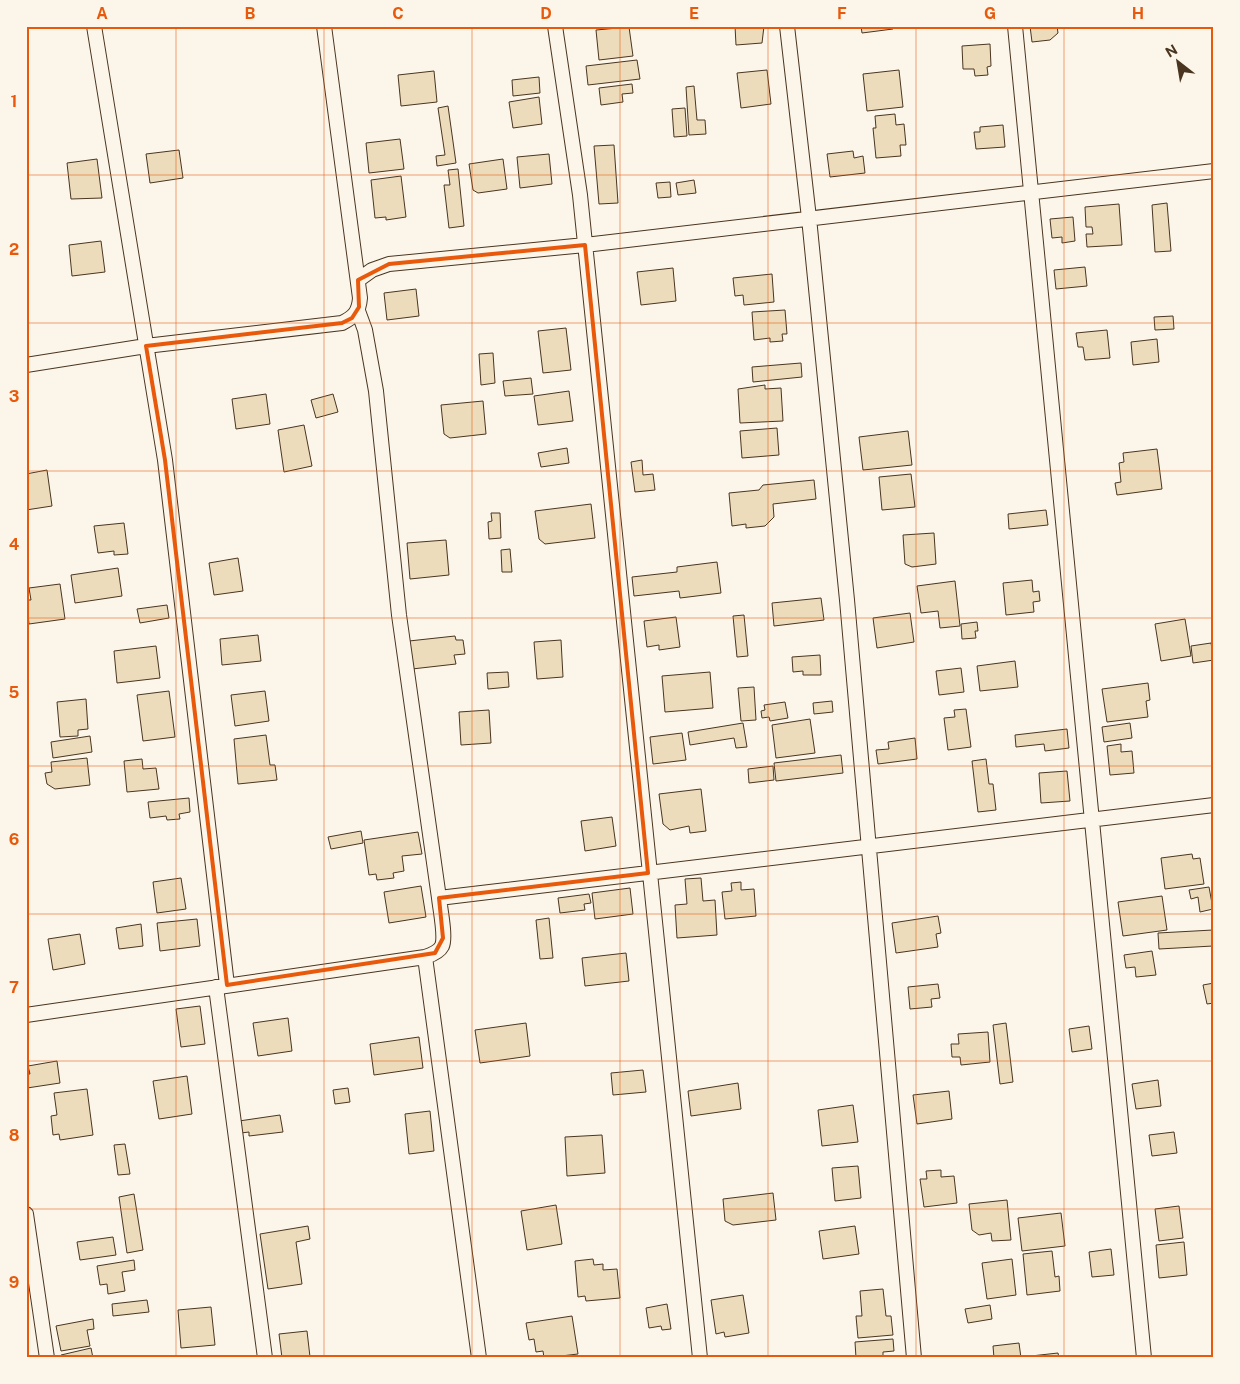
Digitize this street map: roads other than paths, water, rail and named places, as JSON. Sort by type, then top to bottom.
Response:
[{"type":"street","points":[[94,26],[165,460],[222,986],[265,1358]]},
{"type":"street","points":[[26,1014],[425,957],[435,953],[442,946],[439,898],[399,616],[376,391],[365,330],[358,311],[360,298],[358,280],[324,26]]},
{"type":"street","points":[[555,26],[585,244],[648,873],[700,1358]]},
{"type":"street","points":[[787,26],[809,218],[847,600],[867,848],[897,1149],[914,1358]]},
{"type":"street","points":[[1015,26],[1093,819],[1127,1200],[1144,1358]]},
{"type":"street","points":[[358,280],[372,270],[389,264],[585,244],[1214,171]]},
{"type":"street","points":[[26,365],[146,346],[342,323],[352,318],[358,311]]},
{"type":"street","points":[[439,898],[1214,805]]},
{"type":"street","points":[[425,957],[479,1358]]},
{"type":"street","points":[[26,1214],[47,1358]]}]
